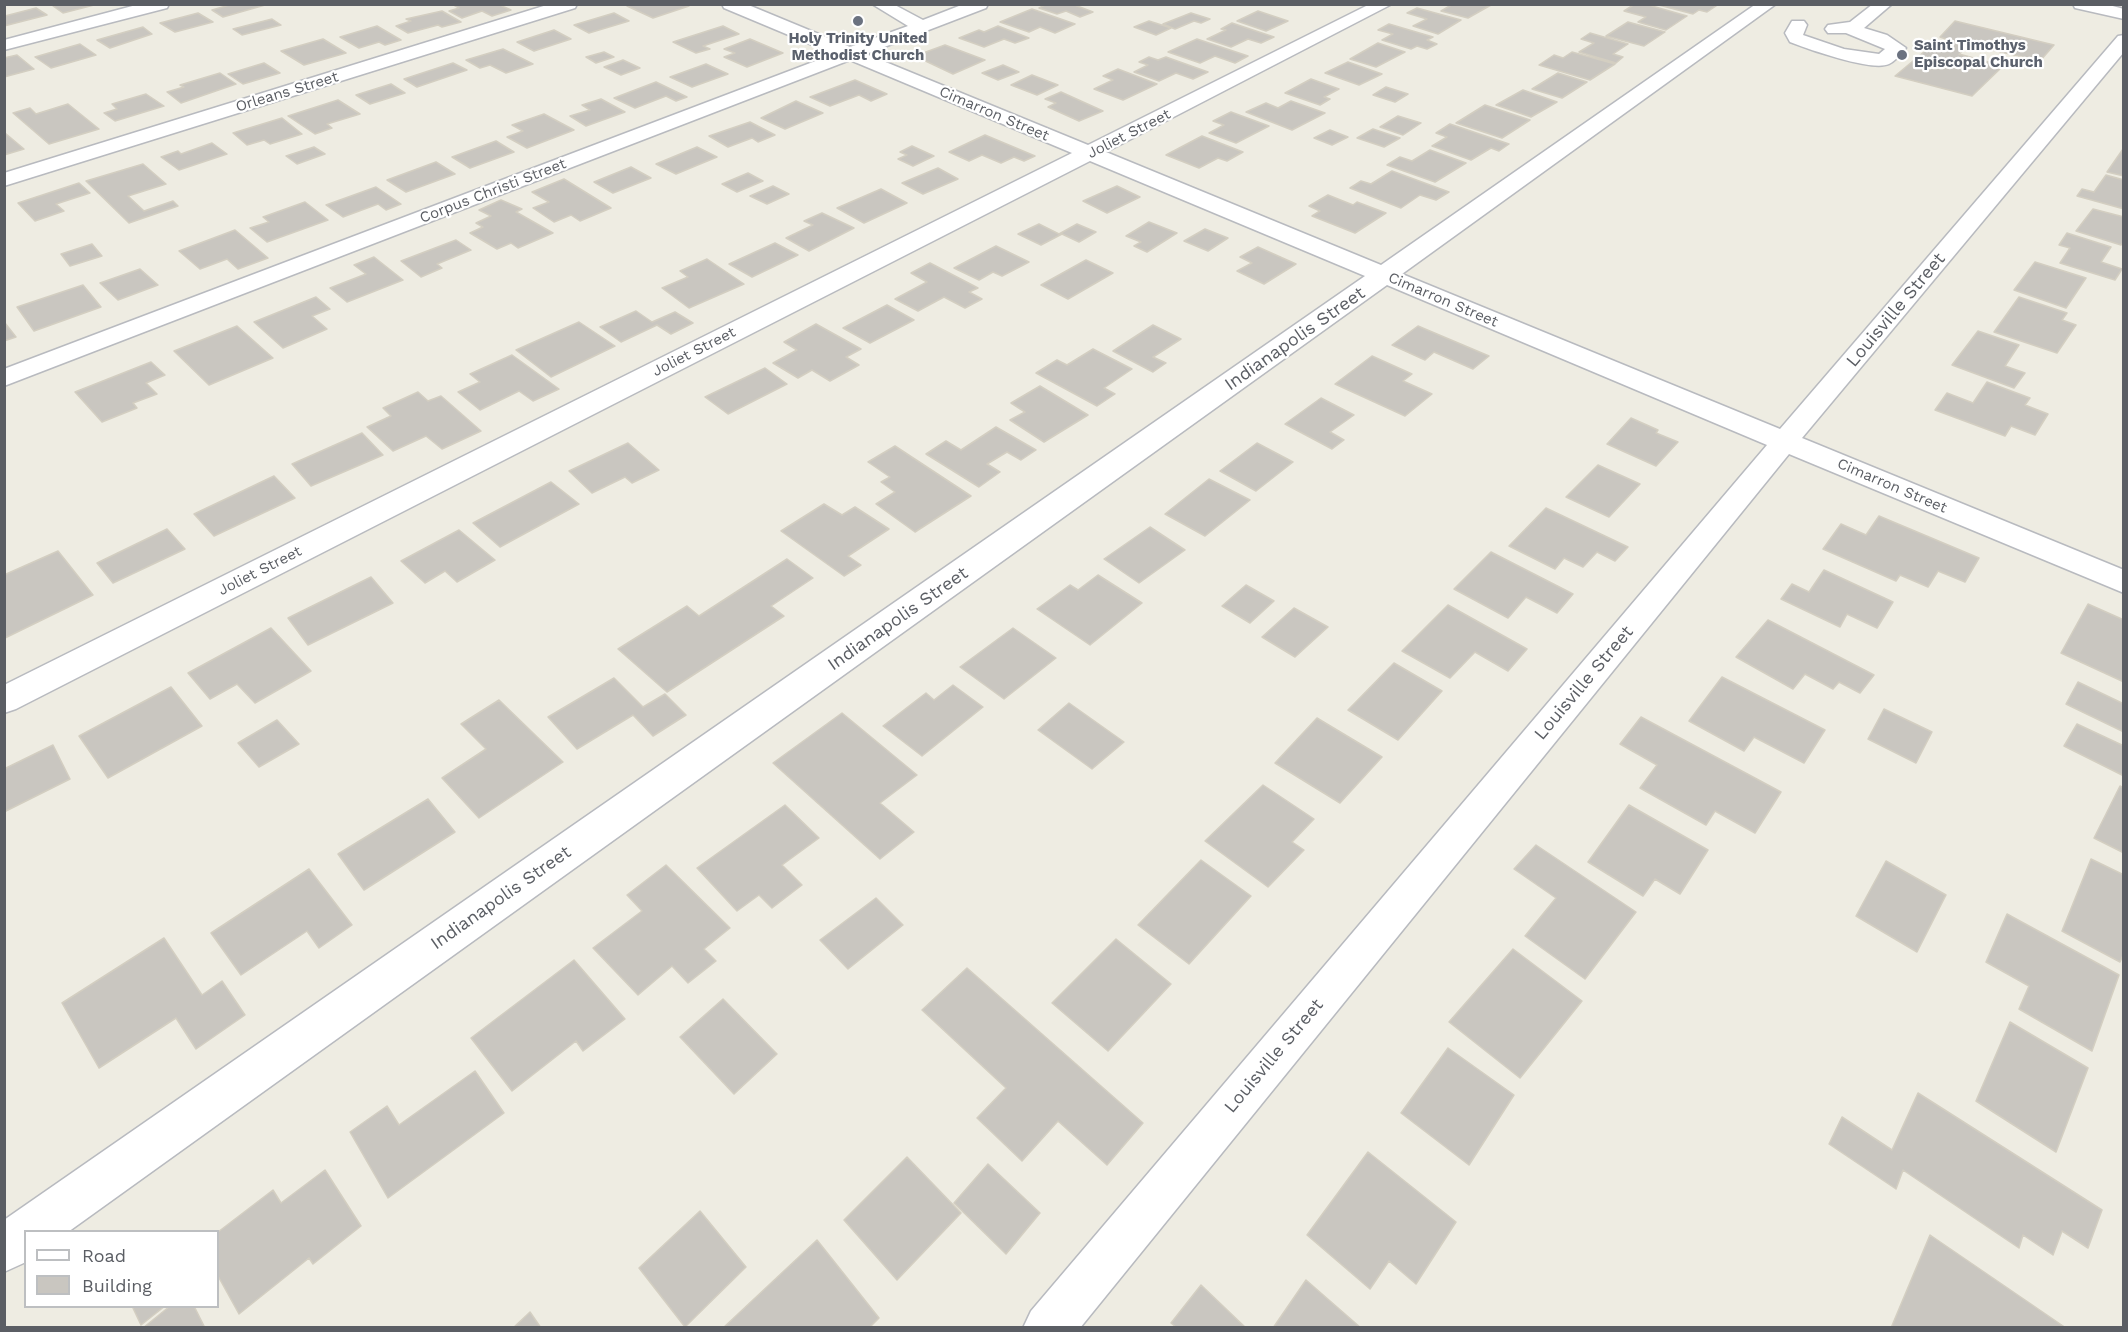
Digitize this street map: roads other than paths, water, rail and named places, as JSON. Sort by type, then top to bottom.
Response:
[{"type":"street","points":[[4,45],[161,4]]},
{"type":"street","name":"Orleans Street","points":[[4,180],[569,4]]},
{"type":"street","name":"Cimarron Street","points":[[730,4],[2124,582]]},
{"type":"street","points":[[880,4],[923,27]]},
{"type":"street","name":"Corpus Christi Street","points":[[4,378],[981,4]]},
{"type":"street","name":"Joliet Street","points":[[4,700],[1384,4]]},
{"type":"street","points":[[1850,29],[1856,27],[1884,4]]},
{"type":"street","points":[[2081,4],[2124,14]]},
{"type":"street","points":[[1761,9],[1798,25],[1850,29],[1881,39],[1897,48],[1883,60],[1858,59],[1796,38],[1794,33],[1798,25]]},
{"type":"street","name":"Indianapolis Street","points":[[29,1230],[1761,9]]},
{"type":"street","name":"Louisville Street","points":[[1048,1328],[1785,441],[2124,40]]},
{"type":"street","name":"Indianapolis Street","points":[[4,1248],[24,1233]]},
{"type":"place","name":"Holy Trinity United Methodist Church","points":[[858,21]]},
{"type":"place","name":"Saint Timothys Episcopal Church","points":[[1902,55]]}]
